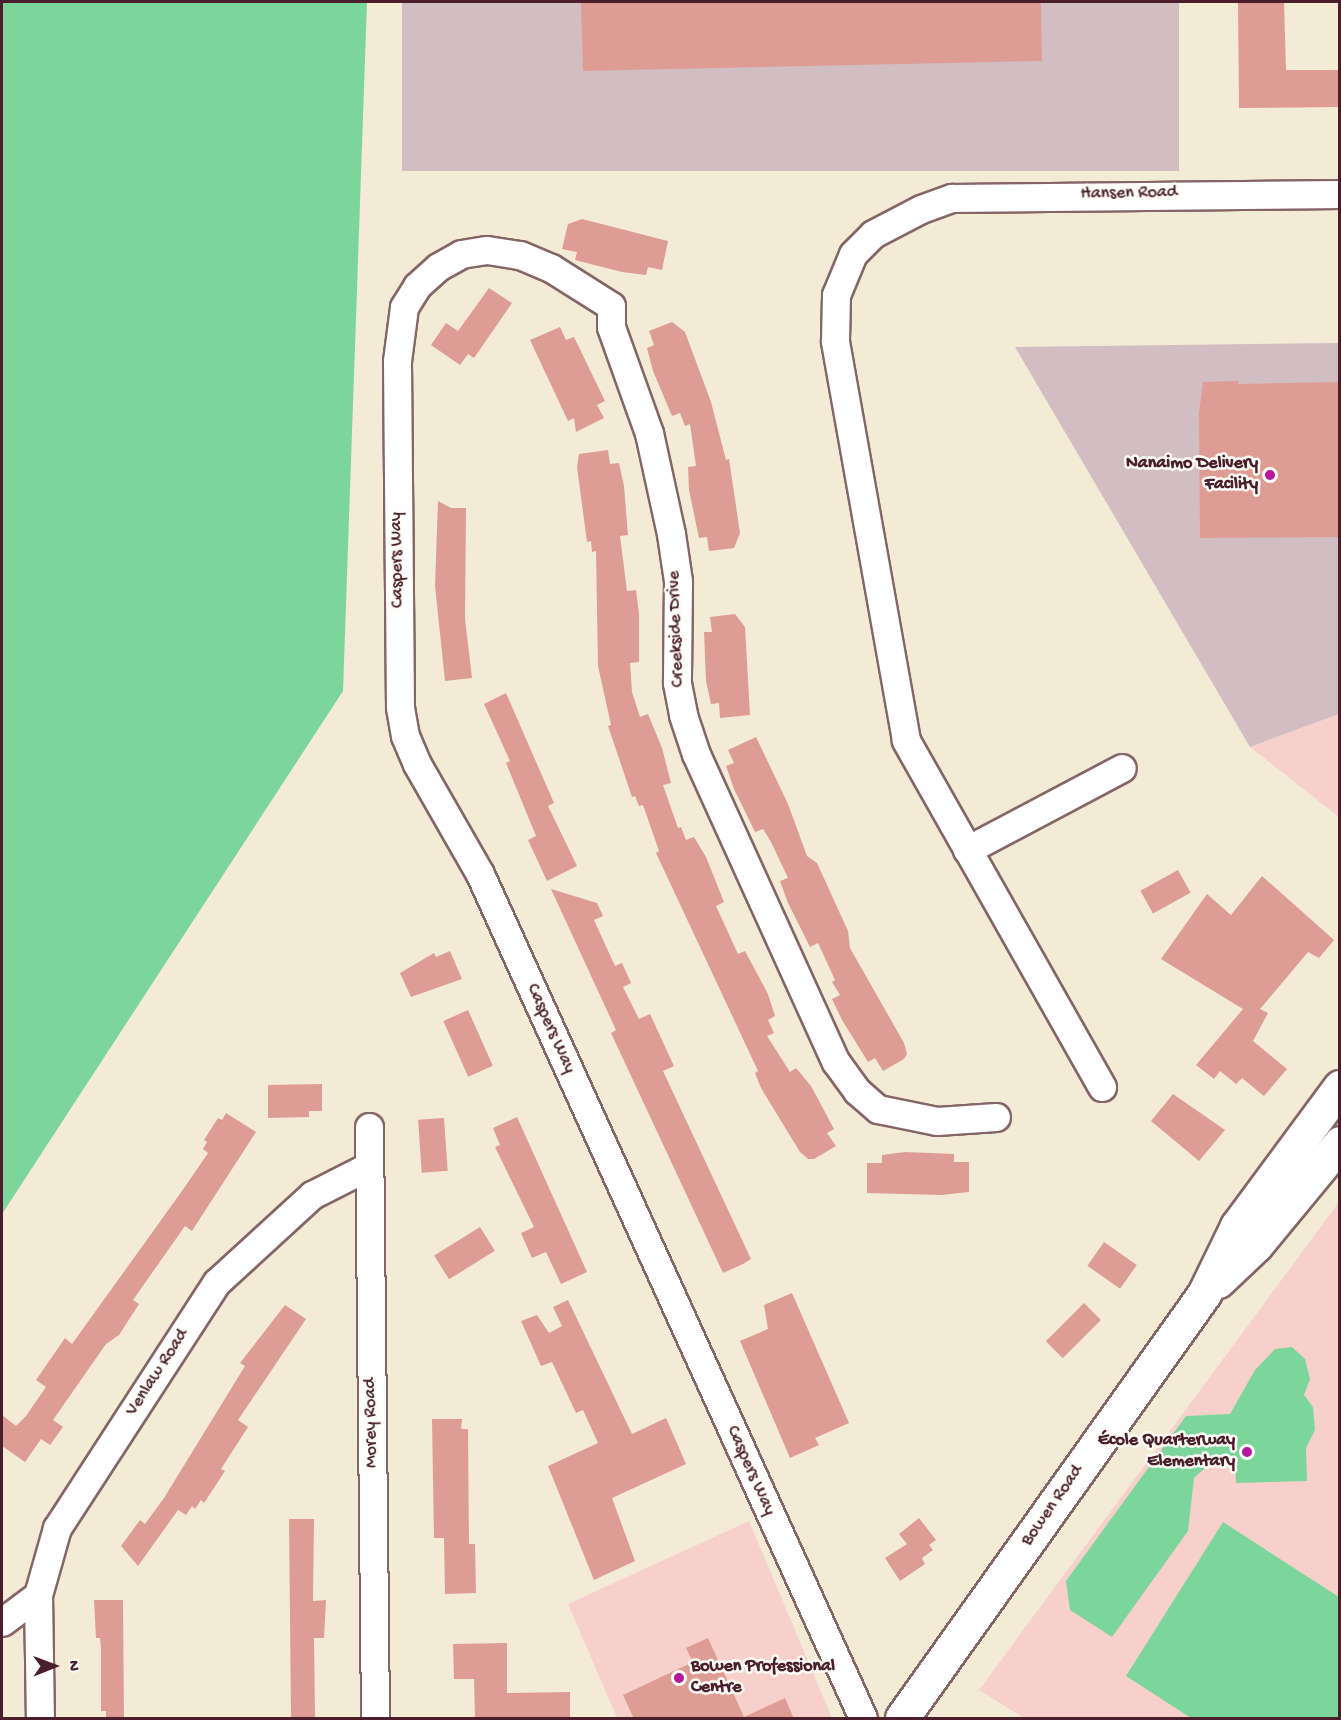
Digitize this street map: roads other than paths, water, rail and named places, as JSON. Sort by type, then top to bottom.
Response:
[{"type":"main road","name":"Bowen Road","points":[[902,1719],[1204,1294],[1237,1226],[1340,1087]]},
{"type":"main road","name":"Bowen Road","points":[[1204,1294],[1256,1245],[1340,1143]]},
{"type":"street","name":"Hansen Road","points":[[1102,1087],[906,740],[835,340],[836,295],[853,254],[873,234],[921,209],[965,196],[1340,194]]},
{"type":"street","name":"Creekside Drive","points":[[404,307],[417,286],[433,270],[461,254],[487,250],[520,255],[551,268],[611,306],[611,327],[649,434],[671,534],[678,581],[677,683],[683,715],[696,753],[836,1062],[857,1091],[878,1109],[937,1121],[996,1117]]},
{"type":"street","name":"Caspers Way","points":[[404,307],[396,361],[400,706],[405,736],[480,874],[863,1719]]},
{"type":"street","points":[[967,850],[1122,768]]},
{"type":"street","name":"Morey Road","points":[[369,1127],[375,1719]]},
{"type":"street","name":"Venlaw Road","points":[[40,1719],[38,1595],[57,1528],[217,1282],[312,1195],[369,1166]]},
{"type":"street","points":[[2,1622],[38,1595]]},
{"type":"place","name":"Nanaimo Delivery Facility","points":[[1270,475]]},
{"type":"place","name":"École Quarterway Elementary","points":[[1247,1452]]},
{"type":"place","name":"Bowen Professional Centre","points":[[679,1678]]}]
